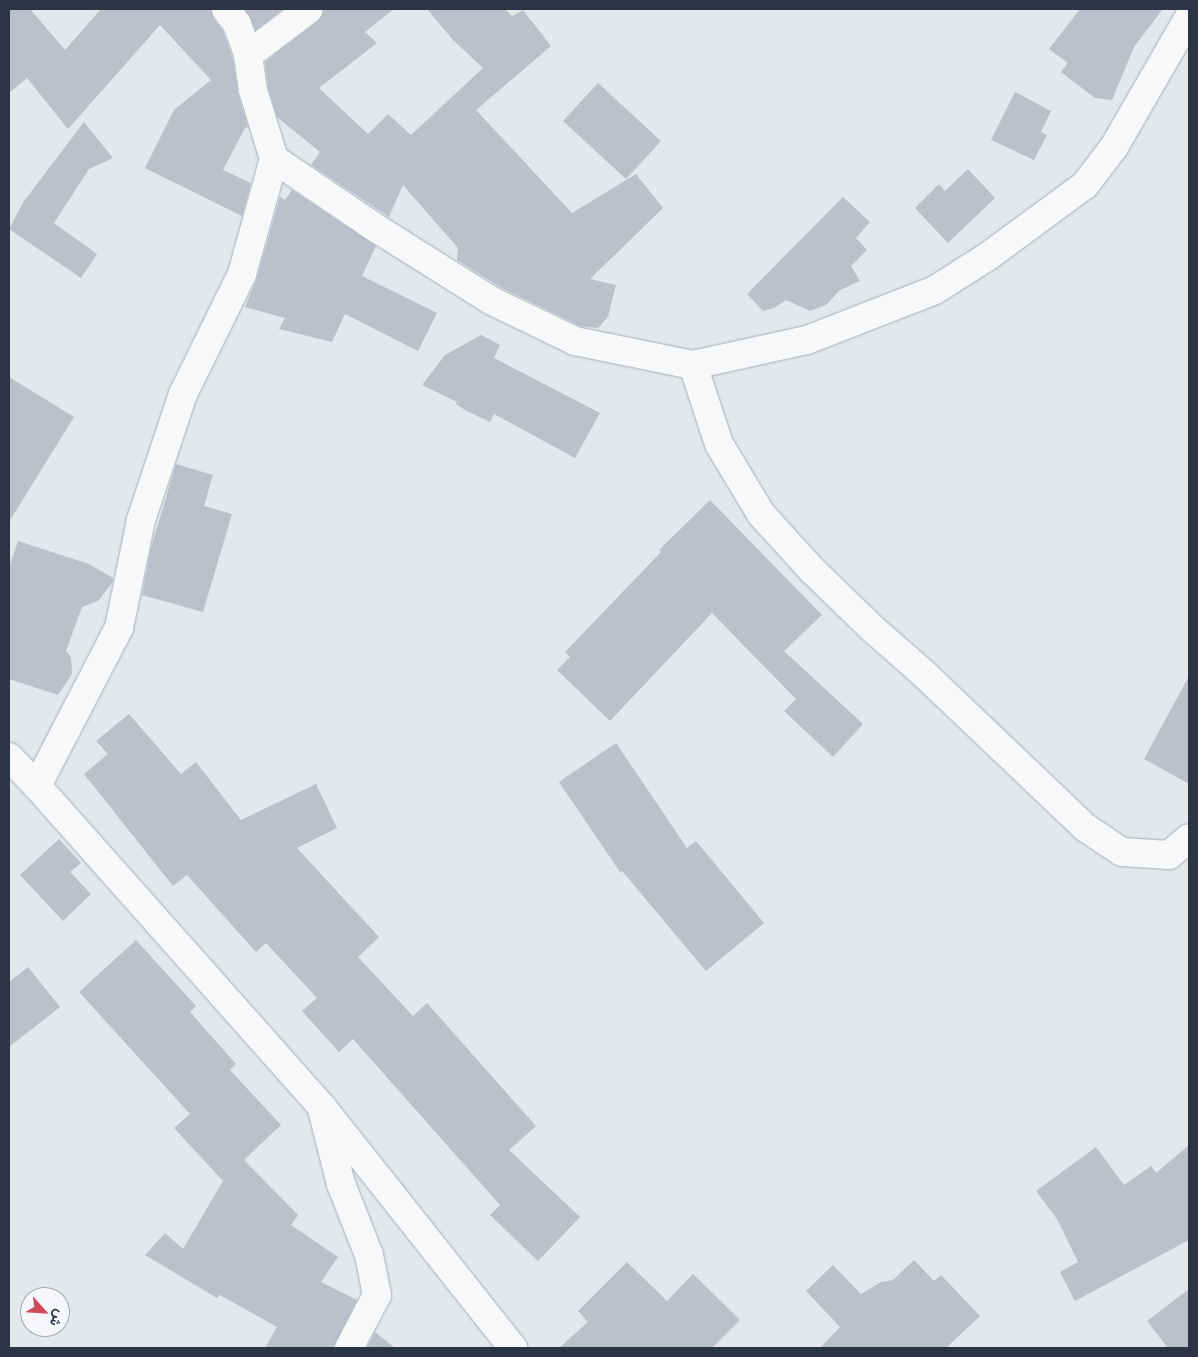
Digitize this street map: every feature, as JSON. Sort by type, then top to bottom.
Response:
[{"type":"street","points":[[37,786],[119,628],[141,520],[183,394],[242,274],[274,159],[253,90],[248,55],[237,24],[226,9]]},
{"type":"street","points":[[248,55],[309,9]]},
{"type":"street","points":[[274,159],[376,228],[501,305],[575,341],[693,365],[807,340],[935,290],[987,258],[1085,185],[1118,139],[1189,17]]},
{"type":"street","points":[[693,365],[719,444],[761,514],[812,570],[874,630],[922,672],[1086,828],[1122,852],[1169,855],[1189,838]]},
{"type":"street","points":[[9,757],[37,786],[322,1107],[513,1348]]},
{"type":"street","points":[[322,1107],[330,1147],[341,1184],[368,1255],[377,1295],[349,1348]]},
{"type":"building","points":[[9,9],[30,9],[65,50],[101,9],[211,9],[213,18],[223,31],[233,59],[238,94],[248,127],[245,128],[223,170],[251,183],[242,216],[145,168],[174,110],[211,80],[160,25],[68,129],[27,78],[9,93]]},
{"type":"building","points":[[245,9],[283,9],[256,30]]},
{"type":"building","points":[[325,9],[394,9],[365,32],[377,43],[319,88],[368,134],[388,114],[411,135],[483,68],[453,40],[427,9],[505,9],[512,16],[523,10],[551,46],[476,110],[572,213],[636,174],[663,208],[590,279],[616,285],[608,317],[598,328],[580,326],[500,287],[457,260],[458,248],[403,185],[389,217],[311,165],[320,152],[277,117],[268,87],[265,62],[318,21]]},
{"type":"building","points":[[1080,9],[1163,9],[1134,47],[1112,100],[1095,98],[1061,72],[1068,63],[1049,49]]},
{"type":"building","points":[[598,83],[661,141],[626,179],[563,121]]},
{"type":"building","points":[[1015,92],[1051,111],[1041,132],[1047,135],[1034,160],[991,140]]},
{"type":"building","points":[[84,122],[113,158],[89,169],[54,223],[97,254],[81,278],[9,229],[24,201]]},
{"type":"building","points":[[968,169],[995,198],[948,243],[915,208],[939,184],[945,191]]},
{"type":"building","points":[[292,190],[376,246],[362,276],[437,313],[418,351],[345,314],[332,342],[279,329],[285,318],[245,307],[257,278],[280,197],[285,200]]},
{"type":"building","points":[[843,197],[870,222],[856,238],[867,250],[851,266],[860,281],[840,290],[826,305],[810,311],[786,300],[774,308],[763,311],[747,294]]},
{"type":"building","points":[[481,335],[500,345],[494,358],[600,413],[575,458],[494,414],[490,422],[465,410],[456,404],[457,402],[422,385],[445,355]]},
{"type":"building","points":[[9,377],[74,417],[9,522]]},
{"type":"building","points":[[176,464],[213,475],[204,506],[232,514],[203,612],[142,595],[151,548]]},
{"type":"building","points":[[710,500],[822,615],[784,651],[863,724],[833,757],[784,711],[796,699],[712,613],[610,721],[557,670],[570,657],[565,652],[661,552],[659,550]]},
{"type":"building","points":[[18,541],[89,564],[113,578],[112,583],[98,601],[82,607],[66,651],[71,657],[72,674],[58,695],[9,679],[9,568]]},
{"type":"building","points":[[1189,676],[1189,784],[1144,759]]},
{"type":"building","points":[[129,714],[181,774],[196,762],[241,820],[316,784],[337,828],[297,848],[379,937],[358,957],[413,1016],[427,1003],[536,1126],[509,1150],[580,1217],[538,1261],[490,1215],[500,1205],[353,1039],[339,1052],[302,1011],[317,998],[266,943],[256,952],[187,875],[173,886],[84,774],[108,754],[96,741]]},
{"type":"building","points":[[616,743],[687,848],[696,841],[764,923],[706,971],[622,871],[620,872],[559,782]]},
{"type":"building","points":[[59,839],[81,863],[70,872],[91,894],[63,921],[20,875]]},
{"type":"building","points":[[136,940],[196,1006],[190,1012],[236,1064],[230,1070],[281,1125],[244,1160],[298,1215],[291,1225],[338,1257],[321,1282],[357,1300],[333,1348],[265,1348],[277,1327],[220,1295],[217,1298],[145,1255],[165,1233],[183,1249],[223,1181],[174,1128],[190,1114],[79,992]]},
{"type":"building","points":[[28,967],[60,1007],[9,1047],[9,982]]},
{"type":"building","points":[[1189,1145],[1189,1240],[1075,1301],[1060,1272],[1078,1262],[1057,1219],[1036,1191],[1096,1147],[1124,1185],[1151,1166],[1156,1173]]},
{"type":"building","points":[[914,1260],[934,1281],[941,1275],[980,1316],[946,1348],[820,1348],[840,1327],[806,1291],[833,1265],[861,1294],[881,1282],[893,1280]]},
{"type":"building","points":[[627,1262],[667,1301],[693,1274],[740,1320],[712,1348],[559,1348],[588,1322],[578,1311]]},
{"type":"building","points":[[1189,1289],[1189,1348],[1168,1348],[1147,1321]]},
{"type":"building","points":[[375,1332],[395,1348],[367,1348]]}]
